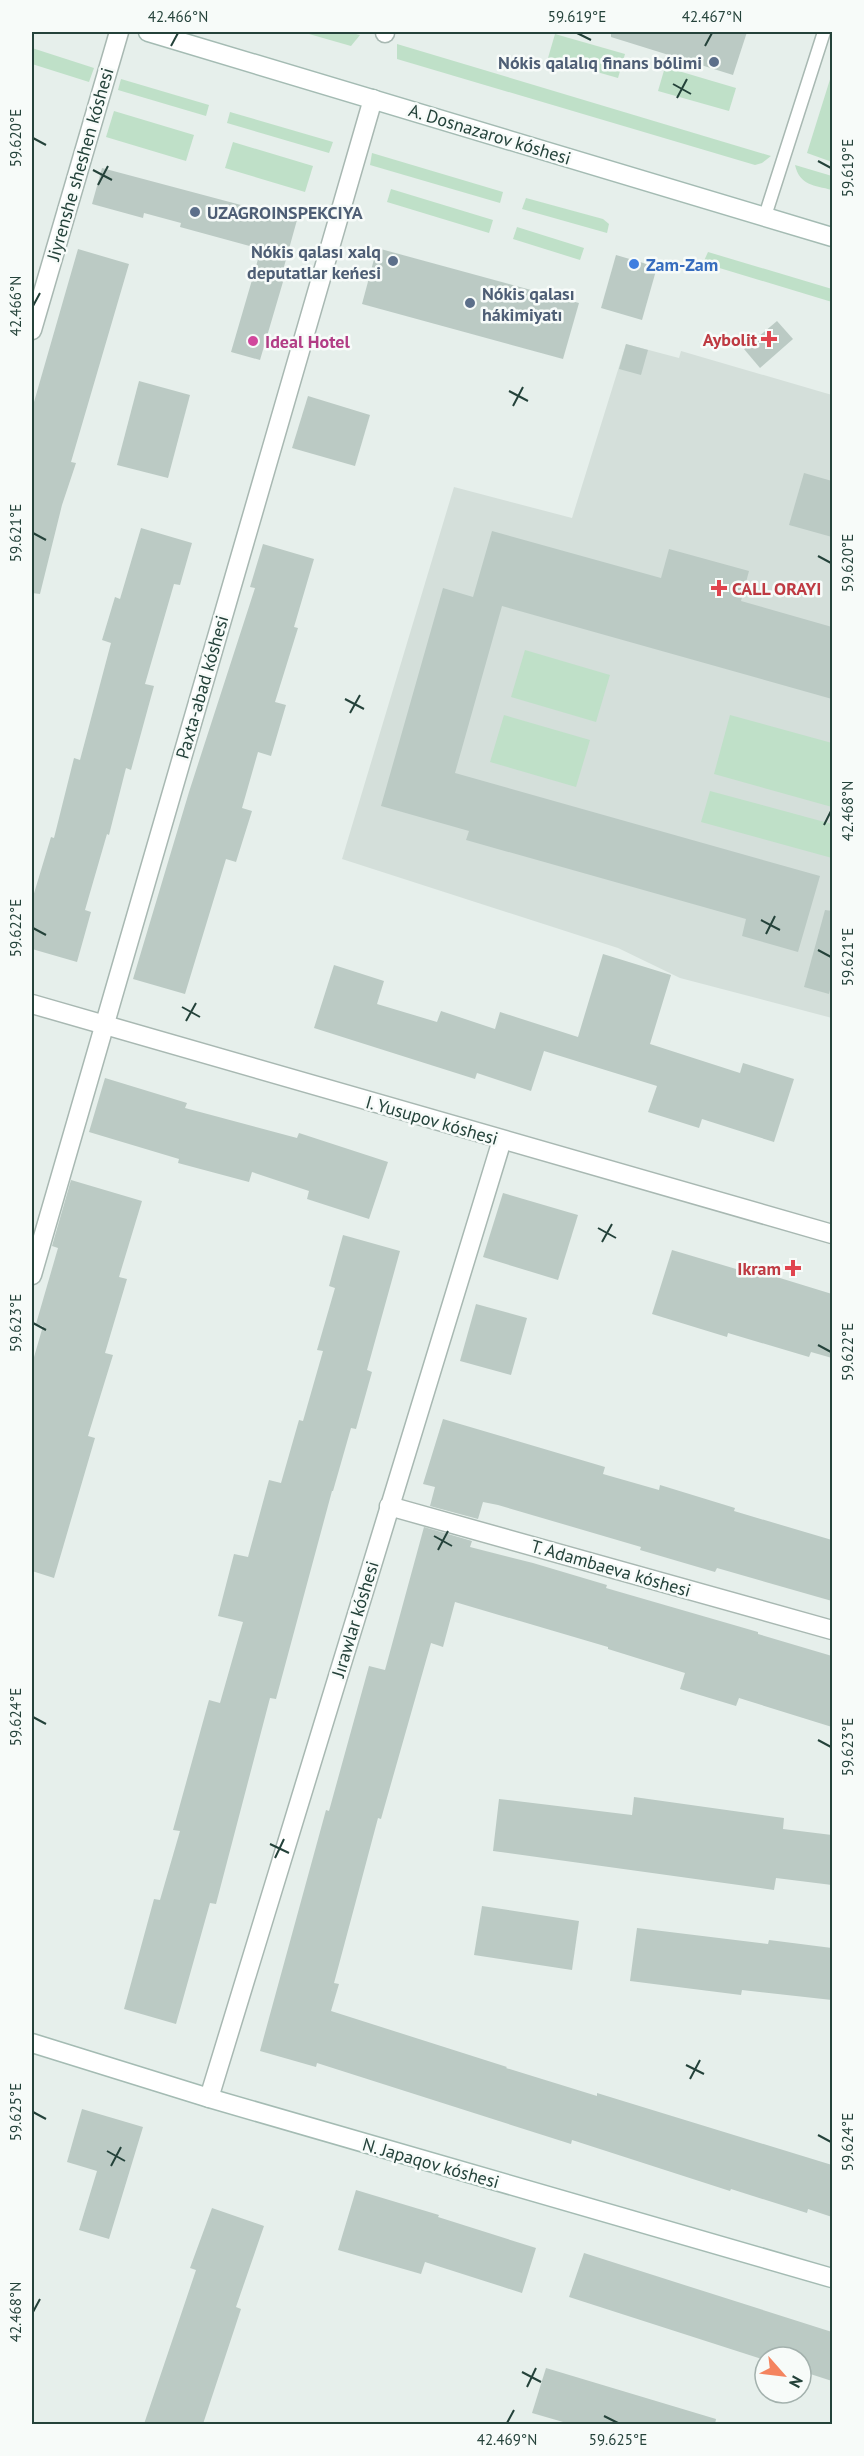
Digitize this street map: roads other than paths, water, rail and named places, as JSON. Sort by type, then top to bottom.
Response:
[{"type":"street","name":"Jiyrenshe sheshen kóshesi","points":[[32,330],[119,32]]},
{"type":"street","name":"A. Dosnazarov kóshesi","points":[[148,32],[832,237]]},
{"type":"street","name":"Paxta-abad kóshesi","points":[[32,1275],[373,99]]},
{"type":"street","name":"I. Yusupov kóshesi","points":[[32,1004],[832,1234]]},
{"type":"street","name":"Jırawlar kóshesi","points":[[209,2098],[502,1140]]},
{"type":"street","name":"T. Adambaeva kóshesi","points":[[389,1506],[832,1630]]},
{"type":"street","name":"N. Japaqov kóshesi","points":[[32,2043],[209,2098],[832,2278]]},
{"type":"lane","points":[[765,216],[824,32]]},
{"type":"place","name":"Nókis qalalıq finans bólimi","points":[[714,62]]},
{"type":"place","name":"UZAGROINSPEKCIYA","points":[[195,212]]},
{"type":"place","name":"Nókis qalası xalq deputatlar keńesi","points":[[393,261]]},
{"type":"place","name":"Zam-Zam","points":[[634,264]]},
{"type":"place","name":"Nókis qalası hákimiyatı","points":[[470,303]]},
{"type":"place","name":"Aybolit","points":[[769,339]]},
{"type":"place","name":"Ideal Hotel","points":[[253,341]]},
{"type":"place","name":"CALL ORAYI","points":[[719,588]]},
{"type":"place","name":"Ikram","points":[[793,1268]]}]
